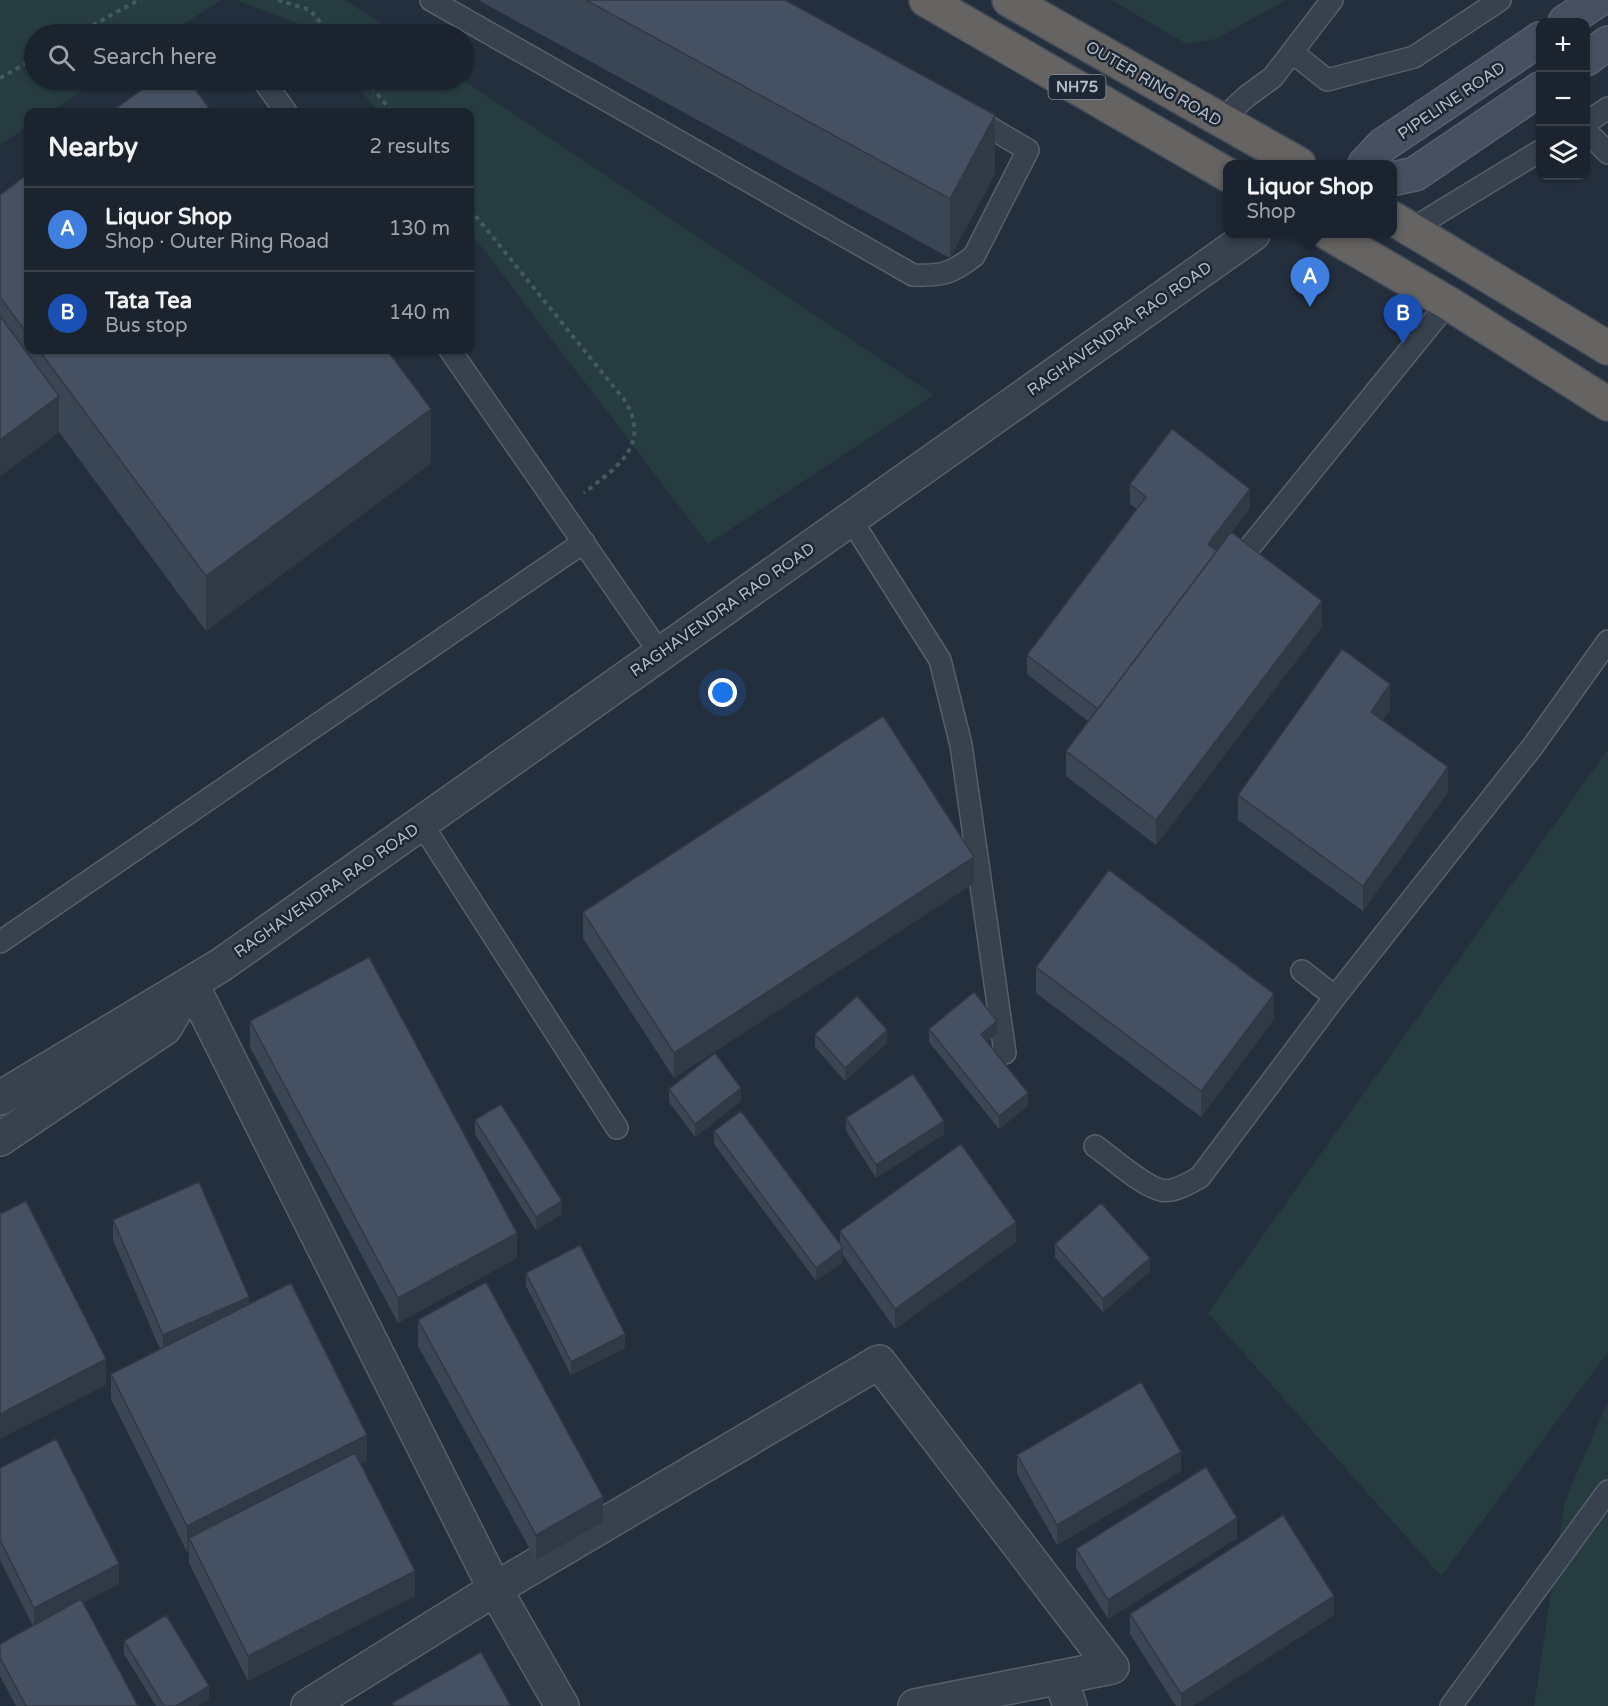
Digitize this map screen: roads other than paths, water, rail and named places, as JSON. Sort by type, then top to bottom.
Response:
[{"type":"highway","name":"NH75","points":[[926,0],[1223,173]]},
{"type":"highway","name":"OUTER RING ROAD","points":[[1009,0],[1290,160]]},
{"type":"highway","points":[[1402,223],[1608,348]]},
{"type":"highway","points":[[1336,238],[1448,303],[1608,404]]},
{"type":"main road","points":[[1571,18],[1598,0]]},
{"type":"main road","name":"PIPELINE ROAD","points":[[1370,160],[1383,146],[1536,42]]},
{"type":"main road","points":[[1590,55],[1608,43]]},
{"type":"main road","points":[[1397,178],[1415,174],[1529,97],[1494,70]]},
{"type":"street","name":"RAGHAVENDRA RAO ROAD","points":[[0,1098],[221,965],[1246,238]]},
{"type":"street","points":[[0,1139],[165,1028],[191,982]]},
{"type":"street","points":[[191,982],[495,1589],[562,1706]]},
{"type":"street","points":[[308,1706],[495,1589],[879,1362],[1112,1667],[1065,1692],[915,1706]]},
{"type":"lane","points":[[431,0],[473,24]]},
{"type":"lane","points":[[1220,121],[1274,76],[1332,0]]},
{"type":"lane","points":[[1292,52],[1327,80],[1414,57],[1500,0]]},
{"type":"lane","points":[[474,25],[913,275],[937,276],[959,267],[974,256],[1028,150],[957,108]]},
{"type":"lane","points":[[270,90],[283,108]]},
{"type":"lane","points":[[1590,120],[1608,108]]},
{"type":"lane","points":[[1590,135],[1608,153]]},
{"type":"lane","points":[[1402,223],[1536,153]]},
{"type":"lane","points":[[1249,548],[1448,303]]},
{"type":"lane","points":[[453,354],[660,653]]},
{"type":"lane","points":[[850,518],[940,660],[961,745],[1005,1053]]},
{"type":"lane","points":[[0,942],[584,542]]},
{"type":"lane","points":[[1095,1146],[1145,1183],[1162,1191],[1183,1187],[1200,1177],[1335,996],[1533,746],[1608,641]]},
{"type":"lane","points":[[421,823],[617,1128]]},
{"type":"lane","points":[[1302,971],[1335,996]]},
{"type":"lane","points":[[1451,1706],[1608,1491]]},
{"type":"place","name":"Liquor Shop","points":[[1310,307]]},
{"type":"place","name":"Tata Tea","points":[[1403,344]]}]
